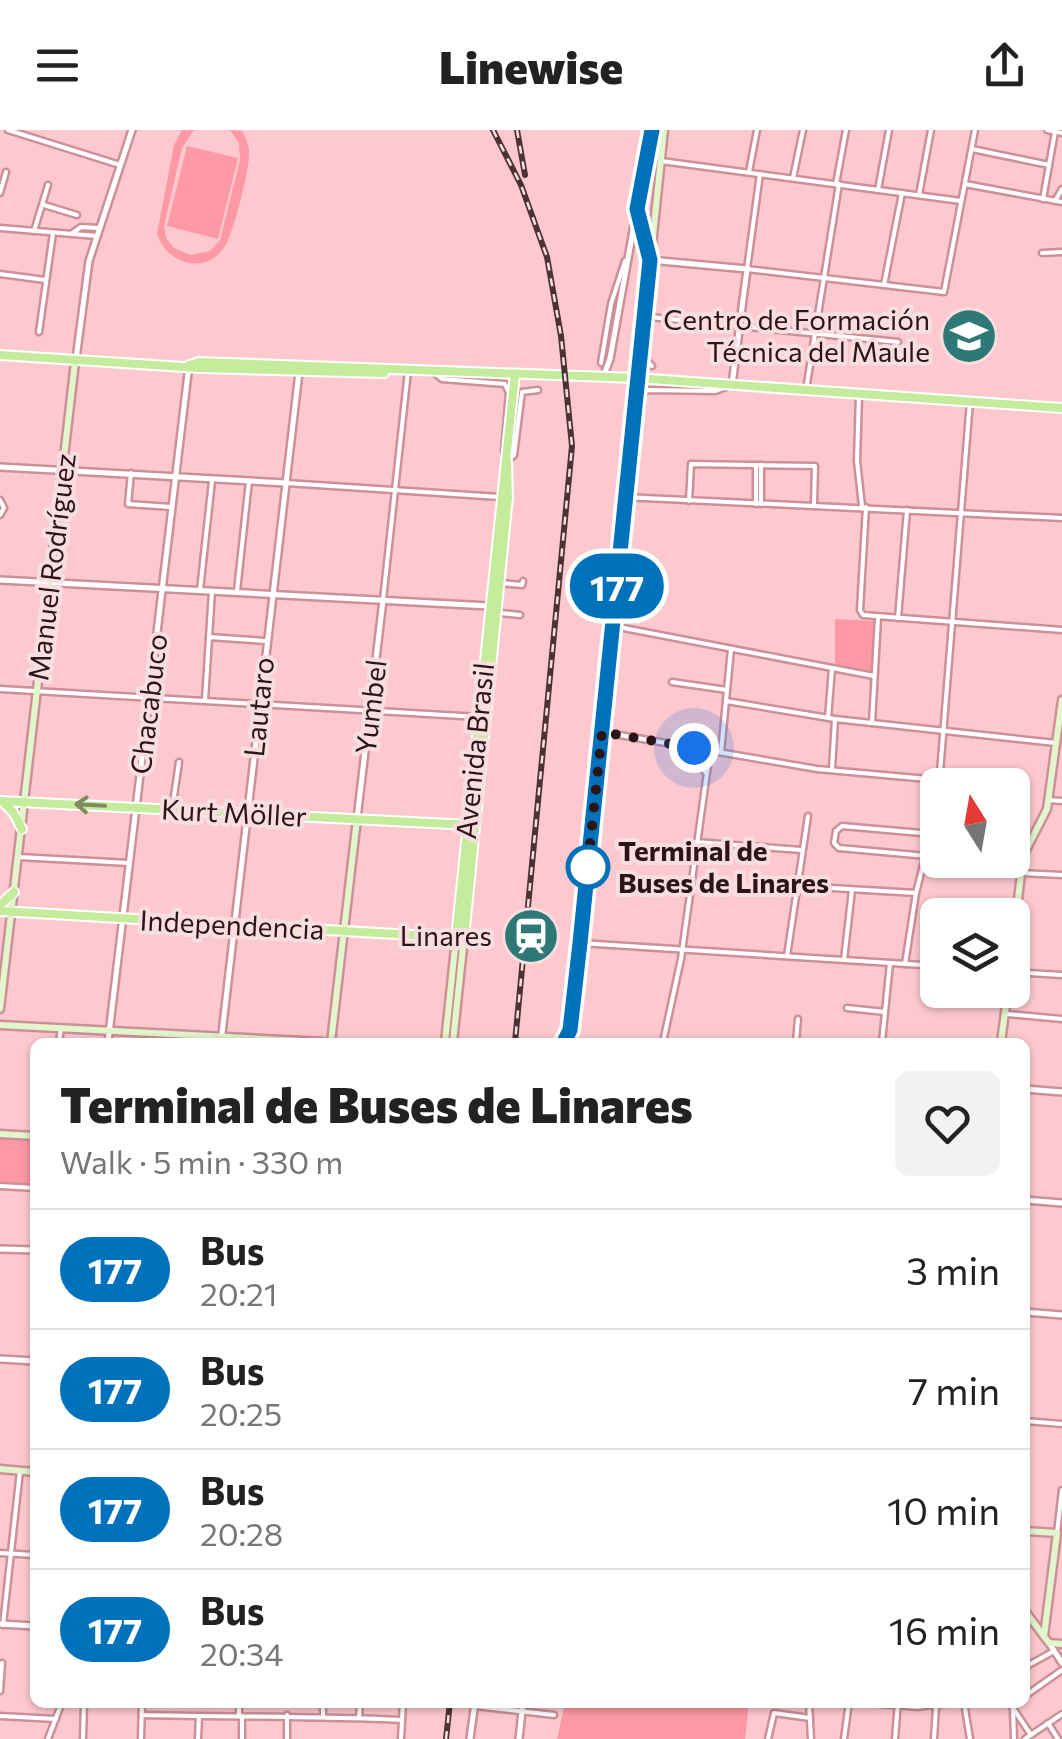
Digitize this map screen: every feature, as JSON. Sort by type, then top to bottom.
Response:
[{"type":"main road","points":[[650,260],[637,209],[652,130]]},
{"type":"main road","points":[[568,1038],[664,130]]},
{"type":"main road","points":[[0,355],[75,362],[636,378],[1062,408]]},
{"type":"main road","name":"Manuel Rodríguez","points":[[0,1009],[75,362]]},
{"type":"main road","name":"Avenida Brasil","points":[[453,1038],[468,824],[494,608],[500,497],[515,374]]},
{"type":"main road","name":"Avenida Brasil","points":[[494,608],[508,497],[507,461]]},
{"type":"main road","points":[[1030,838],[1043,819],[1048,800],[1062,700]]},
{"type":"main road","name":"Avenida Brasil","points":[[446,1038],[474,833],[482,717]]},
{"type":"main road","points":[[1,801],[22,829]]},
{"type":"main road","name":"Kurt Möller","points":[[1,801],[468,824]]},
{"type":"main road","name":"Yumbel","points":[[331,1038],[358,819]]},
{"type":"main road","points":[[468,824],[474,833]]},
{"type":"main road","points":[[0,908],[14,892]]},
{"type":"main road","name":"Independencia","points":[[0,908],[460,938]]},
{"type":"main road","points":[[1002,1038],[1006,1008]]},
{"type":"main road","points":[[0,1025],[197,1038]]},
{"type":"main road","points":[[0,1134],[30,1136]]},
{"type":"main road","points":[[0,1470],[30,1472]]},
{"type":"main road","points":[[1030,1531],[1060,1534],[1049,1643]]},
{"type":"main road","points":[[1030,1618],[1049,1643],[1062,1644]]},
{"type":"street","points":[[8,130],[120,164]]},
{"type":"street","name":"Manuel Rodríguez","points":[[75,362],[87,268],[132,130]]},
{"type":"street","points":[[748,130],[757,131],[749,172]]},
{"type":"street","points":[[793,178],[803,130]]},
{"type":"street","points":[[806,390],[846,130]]},
{"type":"street","points":[[878,190],[889,130]]},
{"type":"street","points":[[920,195],[931,130]]},
{"type":"street","points":[[650,260],[944,292],[976,130]]},
{"type":"street","points":[[1043,199],[1059,132],[1047,130]]},
{"type":"street","points":[[972,150],[1050,165]]},
{"type":"street","points":[[661,161],[962,201]]},
{"type":"street","points":[[0,193],[6,172]]},
{"type":"street","points":[[627,470],[635,462],[641,396],[646,390],[715,391],[732,385],[760,174]]},
{"type":"street","points":[[964,184],[1058,201],[1062,188]]},
{"type":"street","points":[[34,232],[48,185]]},
{"type":"street","points":[[884,285],[902,193]]},
{"type":"street","points":[[42,204],[78,215]]},
{"type":"street","points":[[602,377],[610,359],[637,209]]},
{"type":"street","points":[[72,234],[82,227],[99,228]]},
{"type":"street","points":[[0,228],[96,236]]},
{"type":"street","points":[[40,332],[52,233]]},
{"type":"street","points":[[1042,252],[1062,252]]},
{"type":"street","points":[[601,363],[611,304],[626,257]]},
{"type":"street","points":[[0,274],[44,280]]},
{"type":"street","points":[[647,285],[651,298],[645,359],[652,366]]},
{"type":"street","points":[[650,317],[898,342]]},
{"type":"street","name":"Chacabuco","points":[[109,1038],[189,365]]},
{"type":"street","name":"Lautaro","points":[[222,1038],[298,369]]},
{"type":"street","name":"Yumbel","points":[[358,819],[408,371]]},
{"type":"street","points":[[433,372],[440,379],[505,384],[508,392],[503,450],[507,461],[514,455],[522,392],[538,390]]},
{"type":"street","points":[[859,394],[857,461],[864,506],[860,610],[866,616],[878,618],[1062,630]]},
{"type":"street","points":[[940,768],[970,402]]},
{"type":"street","points":[[689,502],[690,465],[759,465],[815,466],[814,504]]},
{"type":"street","points":[[759,465],[759,504]]},
{"type":"street","points":[[0,467],[500,497]]},
{"type":"street","points":[[131,474],[128,504],[171,507]]},
{"type":"street","points":[[200,590],[212,479]]},
{"type":"street","points":[[236,592],[249,481]]},
{"type":"street","points":[[624,497],[1062,518]]},
{"type":"street","points":[[0,500],[4,508],[0,515]]},
{"type":"street","points":[[898,618],[907,510]]},
{"type":"street","points":[[0,580],[382,600],[494,608],[520,615]]},
{"type":"street","points":[[500,583],[522,585],[523,581]]},
{"type":"street","points":[[205,700],[212,591]]},
{"type":"street","points":[[872,723],[878,618]]},
{"type":"street","points":[[613,626],[874,676]]},
{"type":"street","points":[[209,637],[266,641]]},
{"type":"street","points":[[721,752],[731,649]]},
{"type":"street","points":[[828,718],[832,668]]},
{"type":"street","points":[[672,682],[727,690]]},
{"type":"street","points":[[0,689],[482,717]]},
{"type":"street","points":[[726,700],[828,718],[1056,743]]},
{"type":"street","points":[[832,770],[836,719]]},
{"type":"street","points":[[602,732],[832,770],[920,780]]},
{"type":"street","points":[[694,748],[706,776]]},
{"type":"street","points":[[665,1038],[682,949],[710,750]]},
{"type":"street","points":[[172,810],[179,762]]},
{"type":"street","points":[[1048,800],[1062,802]]},
{"type":"street","points":[[787,956],[808,816]]},
{"type":"street","points":[[920,833],[842,826],[836,831],[834,843],[839,848],[920,855]]},
{"type":"street","points":[[696,842],[803,850]]},
{"type":"street","points":[[18,857],[129,863]]},
{"type":"street","points":[[1030,873],[1062,875]]},
{"type":"street","points":[[905,964],[920,878]]},
{"type":"street","points":[[798,886],[916,893]]},
{"type":"street","points":[[844,960],[852,890]]},
{"type":"street","points":[[580,943],[920,965]]},
{"type":"street","points":[[883,1038],[890,963]]},
{"type":"street","points":[[1030,973],[1062,975]]},
{"type":"street","points":[[847,1008],[886,1012]]},
{"type":"street","points":[[1005,1014],[1062,1019]]},
{"type":"street","points":[[796,1038],[798,1019]]},
{"type":"street","points":[[59,1038],[60,1028]]},
{"type":"street","points":[[1030,1090],[1062,1092]]},
{"type":"street","points":[[0,1186],[30,1188]]},
{"type":"street","points":[[1030,1200],[1062,1203]]},
{"type":"street","points":[[0,1248],[30,1250]]},
{"type":"street","points":[[1030,1312],[1062,1315]]},
{"type":"street","points":[[0,1358],[30,1361]]},
{"type":"street","points":[[1030,1421],[1062,1424]]},
{"type":"street","points":[[20,1471],[1,1624],[30,1626]]},
{"type":"street","points":[[1060,1534],[1062,1490]]},
{"type":"street","points":[[0,1553],[30,1555]]},
{"type":"street","points":[[1030,1662],[1049,1643],[1062,1662]]},
{"type":"street","points":[[0,1691],[1,1663],[15,1663]]},
{"type":"street","points":[[1030,1692],[1062,1670]]},
{"type":"street","points":[[48,1739],[60,1708]]},
{"type":"street","points":[[83,1739],[84,1708]]},
{"type":"street","points":[[141,1739],[142,1708]]},
{"type":"street","points":[[239,1708],[242,1739]]},
{"type":"street","points":[[285,1708],[287,1739]]},
{"type":"street","points":[[323,1716],[324,1708]]},
{"type":"street","points":[[359,1718],[360,1708]]},
{"type":"street","points":[[401,1739],[403,1708]]},
{"type":"street","points":[[470,1739],[474,1708]]},
{"type":"street","points":[[498,1708],[554,1715]]},
{"type":"street","points":[[519,1739],[522,1708]]},
{"type":"street","points":[[809,1708],[811,1739]]},
{"type":"street","points":[[844,1739],[848,1708]]},
{"type":"street","points":[[894,1739],[898,1708]]},
{"type":"street","points":[[934,1739],[936,1708]]},
{"type":"street","points":[[963,1708],[970,1739]]},
{"type":"street","points":[[1012,1708],[1014,1739]]},
{"type":"street","points":[[1014,1708],[1032,1735]]},
{"type":"street","points":[[768,1739],[774,1713],[810,1718]]},
{"type":"street","points":[[1025,1739],[1062,1714]]},
{"type":"street","points":[[142,1715],[402,1720]]},
{"type":"street","points":[[0,1716],[56,1719]]},
{"type":"street","points":[[198,1739],[199,1716]]},
{"type":"street","points":[[1048,1724],[1058,1739]]},
{"type":"shaded area","points":[[182,130],[194,130],[182,148],[164,226],[166,238],[174,248],[191,255],[210,251],[220,240],[240,160],[239,143],[230,130],[242,131],[249,151],[244,187],[229,238],[217,256],[198,263],[177,259],[157,234],[174,145]]},
{"type":"shaded area","points":[[187,146],[238,158],[218,239],[167,226]]},
{"type":"shaded area","points":[[835,619],[875,621],[871,672],[835,666]]},
{"type":"shaded area","points":[[0,1138],[30,1140],[30,1186],[0,1184]]},
{"type":"shaded area","points":[[564,1708],[748,1708],[745,1739],[557,1739]]},
{"type":"railway","points":[[493,130],[521,185],[547,257],[561,336],[572,446],[515,1038]]},
{"type":"railway","points":[[517,130],[525,175]]},
{"type":"railway","points":[[446,1739],[449,1708]]},
{"type":"bus line","name":"177","points":[[566,1038],[580,943],[650,260],[637,209],[652,130]]},
{"type":"place","name":"Centro de Formación Técnica del Maule","points":[[969,336]]},
{"type":"place","name":"Terminal de Buses de Linares","points":[[588,867]]},
{"type":"place","name":"Linares","points":[[531,936]]},
{"type":"route","points":[[588,867],[586,882],[602,732],[694,748]]}]
